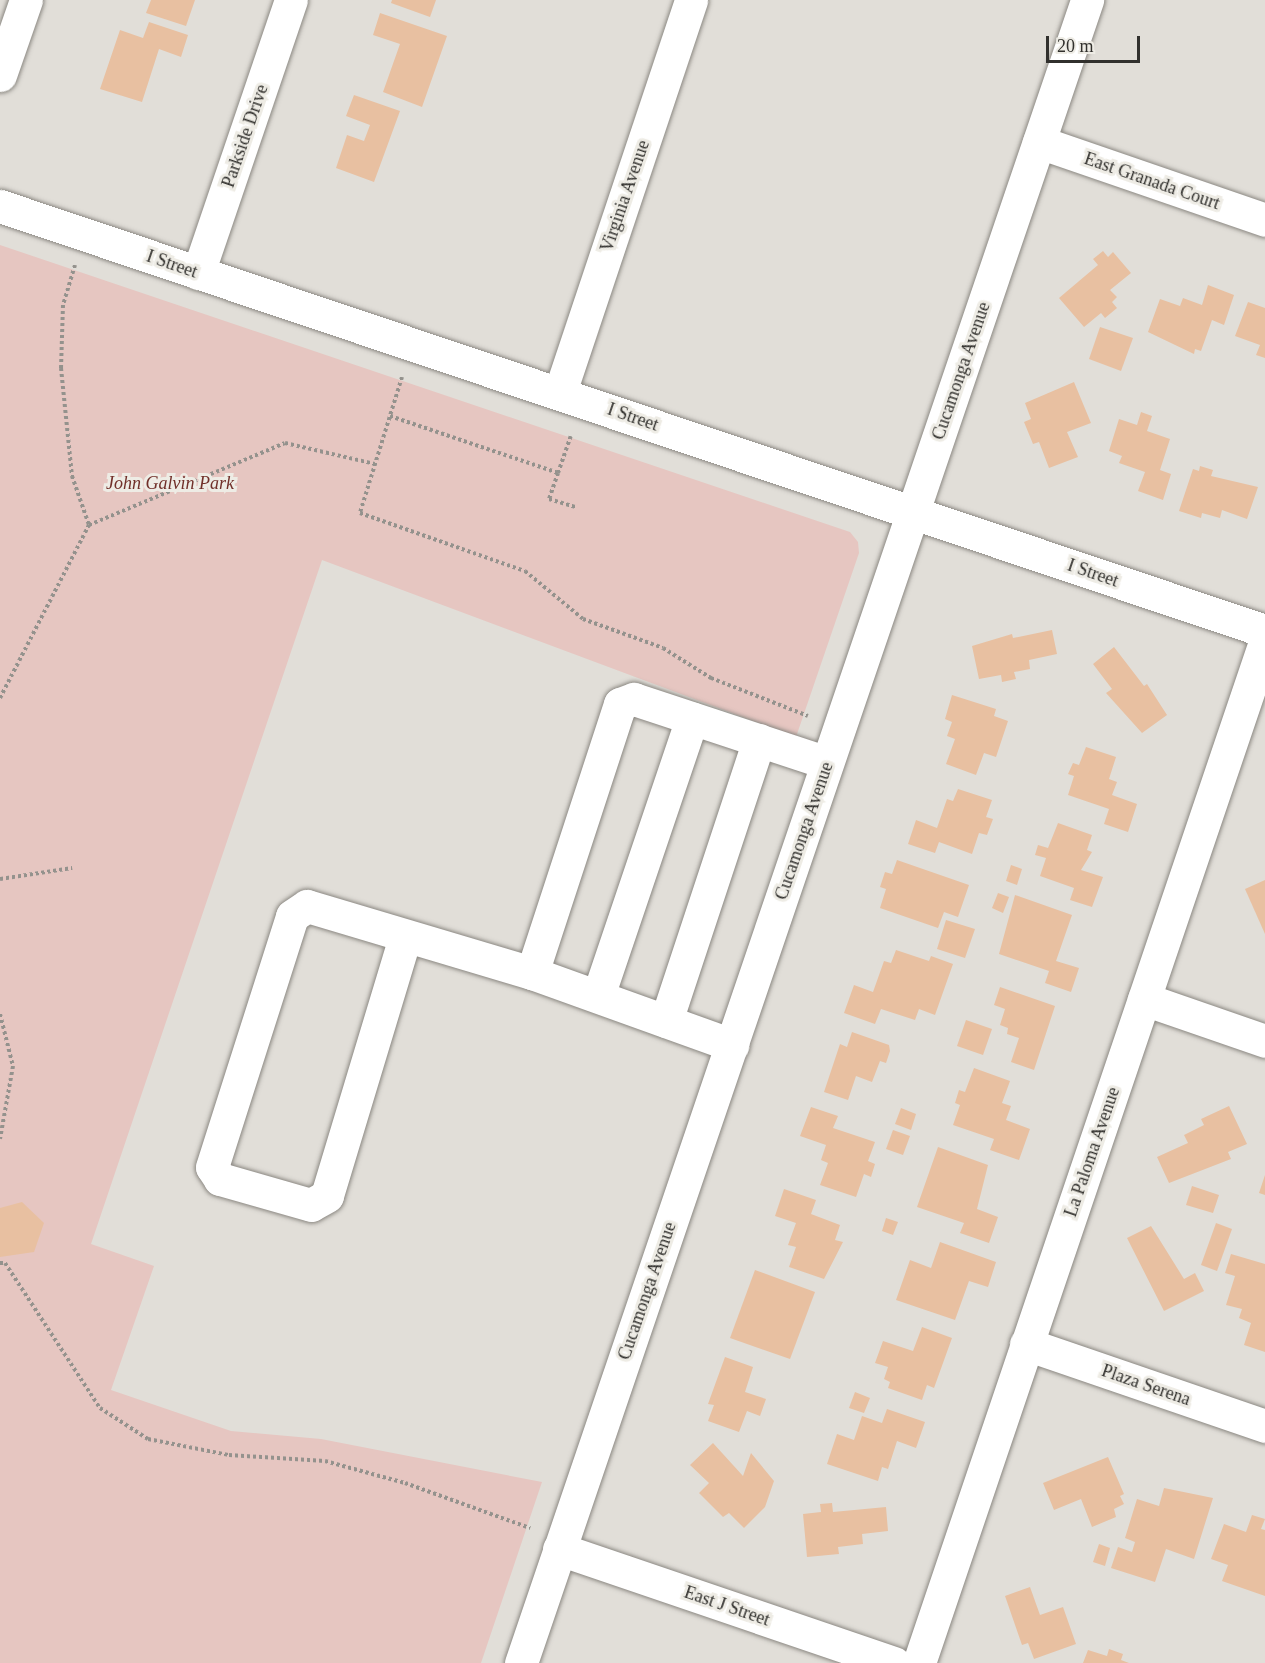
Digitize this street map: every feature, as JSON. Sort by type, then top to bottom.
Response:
[{"type":"street","points":[[0,75],[26,0]]},
{"type":"street","name":"Parkside Drive","points":[[198,273],[291,0]]},
{"type":"street","name":"Virginia Avenue","points":[[560,392],[691,0]]},
{"type":"street","name":"Cucamonga Avenue","points":[[521,1663],[1088,0]]},
{"type":"street","name":"East Granada Court","points":[[1039,142],[1265,220]]},
{"type":"street","name":"I Street","points":[[0,206],[560,392],[1265,631]]},
{"type":"street","name":"La Paloma Avenue","points":[[919,1663],[1265,642]]},
{"type":"street","points":[[532,973],[620,704],[634,699],[827,763]]},
{"type":"street","points":[[598,996],[692,718]]},
{"type":"street","points":[[666,1021],[759,740]]},
{"type":"street","points":[[405,937],[327,1196],[311,1204],[220,1179],[212,1167],[292,916],[307,906],[532,973],[732,1045]]},
{"type":"street","points":[[1144,999],[1265,1041]]},
{"type":"street","name":"Plaza Serena","points":[[1026,1344],[1265,1426]]},
{"type":"street","name":"East J Street","points":[[559,1549],[894,1663]]},
{"type":"path","points":[[75,265],[63,305],[61,369],[72,476],[88,525]]},
{"type":"path","points":[[402,377],[360,513],[525,571],[583,619],[663,648],[711,678],[809,717]]},
{"type":"path","points":[[390,416],[558,473]]},
{"type":"path","points":[[571,436],[549,499],[576,507]]},
{"type":"path","points":[[0,698],[88,525],[285,443],[375,464]]},
{"type":"path","points":[[0,879],[72,868]]},
{"type":"path","points":[[0,1014],[13,1066],[0,1140]]},
{"type":"path","points":[[0,1263],[5,1263],[100,1408],[148,1440],[230,1455],[325,1461],[405,1483],[530,1528]]},
{"type":"green space","name":"John Galvin Park","points":[[0,245],[850,532],[858,542],[859,553],[796,737],[322,560],[91,1244],[154,1266],[111,1390],[231,1431],[321,1439],[542,1482],[481,1663],[0,1663]]},
{"type":"building","points":[[151,0],[195,0],[186,26],[146,13]]},
{"type":"building","points":[[392,0],[436,0],[430,17],[391,3]]},
{"type":"building","points":[[380,13],[447,36],[422,107],[383,92],[400,44],[373,35]]},
{"type":"building","points":[[149,22],[188,35],[181,57],[159,49],[142,102],[100,89],[120,30],[143,38]]},
{"type":"building","points":[[354,95],[400,111],[374,182],[336,168],[347,135],[364,141],[370,125],[346,116]]},
{"type":"building","points":[[1103,251],[1108,257],[1113,252],[1131,273],[1110,290],[1117,297],[1112,302],[1117,308],[1105,318],[1101,313],[1084,327],[1059,298],[1098,265],[1093,259]]},
{"type":"building","points":[[1208,285],[1234,295],[1224,325],[1212,320],[1201,351],[1195,349],[1194,354],[1148,332],[1160,299],[1180,306],[1183,298],[1202,305]]},
{"type":"building","points":[[1248,302],[1265,308],[1265,358],[1256,355],[1260,345],[1235,336]]},
{"type":"building","points":[[1100,327],[1133,338],[1121,371],[1089,359]]},
{"type":"building","points":[[1074,382],[1091,423],[1067,432],[1078,457],[1049,468],[1039,442],[1033,444],[1024,422],[1031,419],[1025,403]]},
{"type":"building","points":[[1141,412],[1152,416],[1147,431],[1170,439],[1160,470],[1171,474],[1163,500],[1138,491],[1145,472],[1119,463],[1122,456],[1109,451],[1119,419],[1137,425]]},
{"type":"building","points":[[1200,466],[1213,470],[1211,476],[1258,487],[1247,519],[1222,510],[1220,518],[1202,513],[1201,518],[1179,511],[1193,469],[1199,471]]},
{"type":"building","points":[[1052,630],[1057,654],[1029,660],[1030,669],[1014,672],[1016,679],[1002,682],[1001,675],[979,679],[972,646],[1012,634],[1013,638]]},
{"type":"building","points":[[1114,647],[1144,686],[1147,684],[1167,715],[1142,733],[1106,693],[1112,689],[1093,664]]},
{"type":"building","points":[[952,695],[996,709],[994,716],[1008,721],[996,757],[984,753],[976,775],[946,764],[955,739],[947,736],[952,722],[945,719]]},
{"type":"building","points":[[1086,747],[1116,757],[1109,779],[1117,782],[1112,795],[1137,804],[1128,832],[1104,824],[1109,809],[1068,795],[1074,776],[1068,774],[1073,763],[1079,765]]},
{"type":"building","points":[[958,789],[992,800],[986,817],[993,819],[987,835],[979,833],[972,854],[939,842],[935,853],[908,844],[916,820],[937,828],[947,799],[953,801]]},
{"type":"building","points":[[1058,823],[1092,835],[1087,850],[1092,852],[1081,870],[1103,877],[1092,907],[1070,900],[1074,888],[1040,876],[1046,858],[1035,855],[1038,845],[1048,848]]},
{"type":"building","points":[[897,860],[969,885],[958,917],[944,912],[938,928],[880,908],[886,889],[880,887],[885,872],[892,874]]},
{"type":"building","points":[[1011,865],[1022,869],[1017,885],[1006,881]]},
{"type":"building","points":[[1265,880],[1265,934],[1245,889]]},
{"type":"building","points":[[998,893],[1009,897],[1003,913],[992,908]]},
{"type":"building","points":[[1015,895],[1072,915],[1056,961],[1079,968],[1071,992],[1045,983],[1049,971],[999,954]]},
{"type":"building","points":[[946,920],[975,929],[965,958],[937,949]]},
{"type":"building","points":[[896,950],[929,961],[931,956],[953,964],[935,1015],[919,1009],[915,1020],[881,1009],[875,1024],[844,1013],[854,985],[873,992],[884,961],[891,963]]},
{"type":"building","points":[[1000,987],[1055,1006],[1034,1070],[1011,1062],[1019,1038],[1007,1034],[1008,1028],[1000,1025],[1005,1009],[994,1005]]},
{"type":"building","points":[[966,1020],[992,1029],[983,1055],[957,1046]]},
{"type":"building","points":[[852,1032],[889,1045],[890,1051],[886,1063],[880,1061],[872,1082],[856,1076],[848,1100],[824,1092],[840,1044],[847,1047]]},
{"type":"building","points":[[974,1068],[1010,1081],[1002,1103],[1011,1106],[1006,1120],[1030,1129],[1019,1160],[990,1150],[994,1139],[953,1125],[960,1105],[955,1103],[959,1090],[965,1092]]},
{"type":"building","points":[[1229,1106],[1247,1144],[1228,1152],[1231,1159],[1169,1183],[1157,1157],[1188,1143],[1184,1135],[1204,1125],[1201,1119]]},
{"type":"building","points":[[811,1107],[838,1116],[833,1128],[875,1142],[868,1161],[875,1164],[871,1177],[864,1174],[856,1197],[820,1185],[828,1163],[821,1160],[826,1145],[800,1136]]},
{"type":"building","points":[[901,1108],[916,1114],[911,1130],[895,1124]]},
{"type":"building","points":[[893,1130],[910,1136],[903,1155],[886,1149]]},
{"type":"building","points":[[938,1147],[988,1165],[977,1209],[998,1217],[989,1243],[960,1233],[964,1223],[917,1207]]},
{"type":"building","points":[[1265,1175],[1265,1195],[1259,1193]]},
{"type":"building","points":[[1192,1186],[1219,1195],[1213,1213],[1186,1205]]},
{"type":"building","points":[[784,1189],[816,1200],[811,1214],[840,1225],[835,1240],[843,1242],[824,1279],[789,1267],[796,1247],[788,1245],[796,1223],[775,1216]]},
{"type":"building","points":[[22,1202],[44,1223],[34,1252],[0,1257],[0,1208]]},
{"type":"building","points":[[886,1218],[898,1222],[893,1235],[882,1231]]},
{"type":"building","points":[[1216,1223],[1232,1229],[1217,1271],[1201,1265]]},
{"type":"building","points":[[1151,1226],[1184,1279],[1195,1273],[1204,1291],[1164,1311],[1127,1238]]},
{"type":"building","points":[[940,1242],[996,1262],[988,1287],[969,1281],[955,1320],[896,1300],[910,1260],[931,1268]]},
{"type":"building","points":[[1231,1254],[1265,1264],[1265,1352],[1244,1345],[1251,1323],[1239,1318],[1242,1309],[1226,1305],[1235,1276],[1225,1273]]},
{"type":"building","points":[[755,1270],[815,1292],[790,1359],[730,1338]]},
{"type":"building","points":[[922,1327],[952,1338],[934,1388],[927,1385],[922,1400],[888,1388],[890,1382],[884,1379],[888,1367],[875,1363],[883,1341],[913,1351]]},
{"type":"building","points":[[725,1357],[753,1367],[745,1392],[766,1399],[760,1416],[747,1411],[739,1432],[708,1421],[714,1405],[708,1404]]},
{"type":"building","points":[[855,1392],[870,1398],[864,1413],[849,1408]]},
{"type":"building","points":[[887,1409],[925,1422],[916,1448],[897,1441],[888,1469],[882,1467],[878,1481],[827,1464],[837,1434],[854,1440],[862,1416],[882,1423]]},
{"type":"building","points":[[713,1443],[743,1476],[751,1453],[774,1481],[765,1507],[744,1528],[729,1513],[723,1517],[699,1493],[709,1483],[690,1465]]},
{"type":"building","points":[[1108,1457],[1124,1494],[1120,1496],[1124,1504],[1114,1509],[1116,1517],[1092,1527],[1081,1499],[1054,1510],[1043,1483]]},
{"type":"building","points":[[1164,1488],[1213,1498],[1194,1559],[1166,1549],[1155,1582],[1111,1568],[1118,1547],[1132,1552],[1135,1542],[1125,1538],[1137,1499],[1159,1506]]},
{"type":"building","points":[[832,1503],[833,1512],[886,1507],[888,1531],[862,1534],[863,1544],[838,1547],[839,1554],[807,1557],[803,1514],[821,1512],[820,1504]]},
{"type":"building","points":[[1252,1515],[1265,1519],[1261,1529],[1265,1530],[1265,1596],[1222,1581],[1228,1565],[1211,1559],[1224,1524],[1246,1532]]},
{"type":"building","points":[[1099,1544],[1110,1548],[1105,1566],[1093,1562]]},
{"type":"building","points":[[1030,1587],[1040,1615],[1063,1607],[1076,1644],[1034,1659],[1028,1643],[1022,1645],[1005,1596]]},
{"type":"building","points":[[1109,1649],[1123,1654],[1121,1660],[1129,1663],[1083,1663],[1088,1650],[1107,1656]]}]
